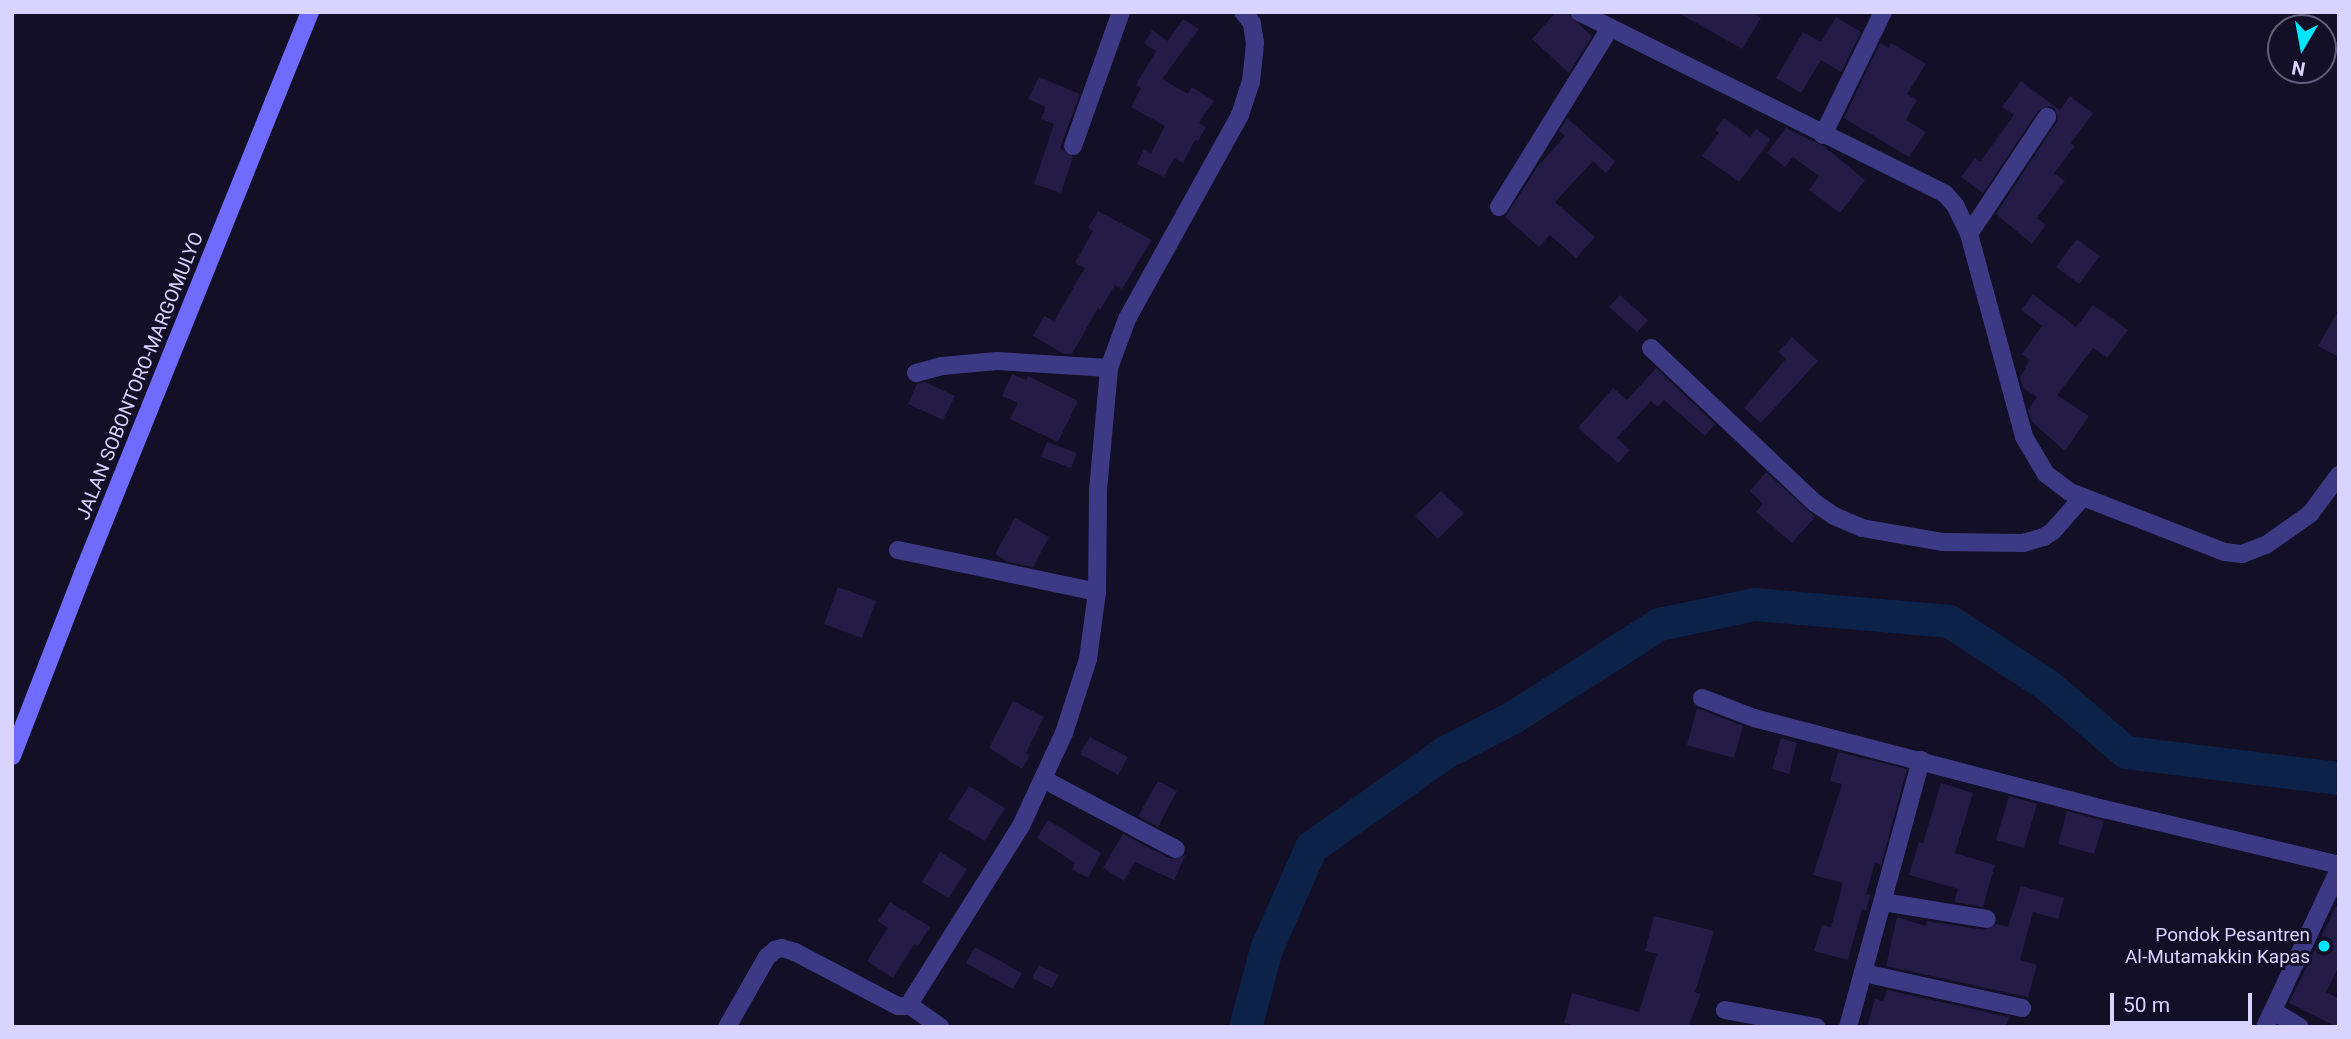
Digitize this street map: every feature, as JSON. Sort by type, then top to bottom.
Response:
[{"type":"street","name":"JALAN SOBONTORO-MARGOMULYO","points":[[12,756],[95,542],[310,12]]},
{"type":"street","points":[[1073,146],[1121,12]]},
{"type":"street","points":[[909,1005],[1021,825],[1043,779],[1084,678],[1097,592],[1098,491],[1109,368],[1127,318],[1240,115],[1251,82],[1255,43],[1252,23],[1243,12]]},
{"type":"street","points":[[1579,12],[1945,194],[1955,205],[1969,234],[2024,437],[2046,474],[2082,498],[2225,552],[2242,554],[2266,545],[2310,514],[2339,475]]},
{"type":"street","points":[[1823,135],[1883,12]]},
{"type":"street","points":[[1499,207],[1610,28]]},
{"type":"street","points":[[1969,234],[2047,117]]},
{"type":"street","points":[[1651,348],[1815,503],[1834,516],[1862,528],[1942,542],[2023,543],[2036,541],[2053,531],[2082,498]]},
{"type":"street","points":[[916,373],[955,364],[997,361],[1109,368]]},
{"type":"street","points":[[898,550],[1097,592]]},
{"type":"street","points":[[1702,698],[1754,718],[2104,810],[2339,868],[2269,1019],[2300,1027]]},
{"type":"street","points":[[1848,1027],[1921,760]]},
{"type":"street","points":[[1043,779],[1176,849]]},
{"type":"street","points":[[1883,902],[1987,919]]},
{"type":"street","points":[[727,1027],[768,957],[775,950],[782,948],[795,952],[898,1006],[909,1005],[940,1027]]},
{"type":"street","points":[[1864,972],[2022,1008]]},
{"type":"street","points":[[1725,1010],[1816,1027]]},
{"type":"building","points":[[1556,12],[1566,12],[1592,36],[1569,73],[1532,39]]},
{"type":"building","points":[[1677,12],[1752,12],[1761,18],[1742,49]]},
{"type":"building","points":[[1836,17],[1861,32],[1841,72],[1821,60],[1801,93],[1776,78],[1803,32],[1821,42]]},
{"type":"building","points":[[1183,19],[1199,29],[1162,79],[1188,94],[1192,87],[1214,101],[1199,123],[1206,127],[1198,141],[1195,140],[1183,163],[1174,158],[1164,177],[1137,164],[1144,149],[1151,153],[1165,126],[1131,107],[1141,88],[1136,85],[1156,51],[1144,43],[1152,30],[1168,41]]},
{"type":"building","points":[[1880,43],[1888,48],[1891,43],[1926,64],[1907,94],[1917,100],[1906,120],[1926,132],[1909,157],[1844,118]]},
{"type":"building","points":[[1039,77],[1080,94],[1060,148],[1073,157],[1061,193],[1034,184],[1054,124],[1041,119],[1046,107],[1028,99]]},
{"type":"building","points":[[2021,81],[2060,110],[2070,96],[2093,113],[2071,143],[2075,146],[2054,173],[2065,181],[2037,218],[2046,225],[2032,244],[1996,214],[2056,123],[2058,117],[2054,108],[2047,106],[2038,111],[1983,193],[1961,177],[1975,158],[1980,162],[2014,115],[2002,107]]},
{"type":"building","points":[[1567,118],[1615,161],[1606,173],[1593,161],[1555,202],[1595,237],[1576,258],[1550,235],[1539,247],[1505,217],[1538,166],[1565,136],[1559,131]]},
{"type":"building","points":[[1724,118],[1750,137],[1756,129],[1771,139],[1739,182],[1702,156],[1719,133],[1715,130]]},
{"type":"building","points":[[1786,128],[1825,147],[1865,180],[1840,213],[1809,190],[1819,176],[1793,157],[1785,167],[1767,153]]},
{"type":"building","points":[[1098,211],[1152,240],[1122,289],[1115,285],[1100,310],[1098,308],[1072,354],[1064,354],[1033,336],[1044,316],[1054,321],[1085,268],[1075,263],[1093,231],[1088,228]]},
{"type":"building","points":[[2077,239],[2100,256],[2079,284],[2056,267]]},
{"type":"building","points":[[2033,294],[2076,327],[2093,305],[2128,330],[2107,358],[2093,348],[2057,395],[2089,416],[2065,451],[2032,422],[2028,410],[2037,397],[2023,388],[2020,377],[2030,360],[2022,354],[2042,326],[2021,310]]},
{"type":"building","points":[[1620,295],[1648,320],[1637,332],[1609,307]]},
{"type":"building","points":[[2339,309],[2339,357],[2318,346]]},
{"type":"building","points":[[1792,337],[1818,361],[1761,423],[1744,408],[1786,359],[1778,352]]},
{"type":"building","points":[[1656,368],[1715,424],[1705,436],[1664,400],[1658,407],[1651,401],[1617,438],[1630,450],[1618,463],[1578,428],[1613,388],[1627,400]]},
{"type":"building","points":[[1012,374],[1026,380],[1028,376],[1078,401],[1058,442],[1010,419],[1018,403],[1002,396]]},
{"type":"building","points":[[925,382],[955,396],[943,420],[908,404],[917,384]]},
{"type":"building","points":[[1047,442],[1077,453],[1071,468],[1041,457]]},
{"type":"building","points":[[1766,472],[1815,517],[1792,543],[1756,512],[1763,504],[1750,491]]},
{"type":"building","points":[[1441,491],[1464,513],[1438,539],[1415,516]]},
{"type":"building","points":[[1015,518],[1049,537],[1033,567],[1008,562],[995,554]]},
{"type":"building","points":[[838,587],[876,601],[862,638],[824,624]]},
{"type":"building","points":[[1013,701],[1044,717],[1026,753],[1030,755],[1022,769],[989,748]]},
{"type":"building","points":[[1697,708],[1743,726],[1734,758],[1687,745]]},
{"type":"building","points":[[1090,737],[1128,757],[1118,775],[1080,754]]},
{"type":"building","points":[[1781,738],[1797,743],[1789,774],[1772,769]]},
{"type":"building","points":[[1838,752],[1907,769],[1881,865],[1875,863],[1866,894],[1870,895],[1866,911],[1862,909],[1848,960],[1814,951],[1822,925],[1831,927],[1843,883],[1813,875],[1842,784],[1830,781]]},
{"type":"building","points":[[1158,781],[1177,791],[1158,827],[1138,816]]},
{"type":"building","points":[[1941,783],[1973,793],[1955,853],[1995,865],[1983,907],[1954,902],[1958,889],[1909,875],[1919,842],[1923,843]]},
{"type":"building","points":[[969,786],[1005,808],[985,841],[948,819]]},
{"type":"building","points":[[2009,796],[2037,804],[2024,848],[1996,840]]},
{"type":"building","points":[[2067,811],[2104,821],[2094,854],[2058,844]]},
{"type":"building","points":[[1048,820],[1101,853],[1088,878],[1072,869],[1075,863],[1037,838]]},
{"type":"building","points":[[1123,834],[1171,859],[1185,856],[1174,880],[1135,862],[1124,881],[1103,868]]},
{"type":"building","points":[[940,852],[967,869],[949,898],[922,882]]},
{"type":"building","points":[[2021,886],[2064,898],[2058,919],[2033,912],[2020,960],[2037,965],[2028,997],[1886,966],[1897,917],[1925,926],[1927,921],[1985,930],[1997,924],[2008,927]]},
{"type":"building","name":"Pondok Pesantren Al-Mutamakkin Kapas","points":[[2339,900],[2339,966],[2326,992],[2339,999],[2337,1027],[2289,1003]]},
{"type":"building","points":[[890,902],[930,927],[918,946],[914,944],[893,978],[867,961],[888,928],[878,921]]},
{"type":"building","points":[[1654,916],[1714,931],[1695,992],[1701,994],[1688,1027],[1580,1027],[1564,1023],[1572,993],[1639,1012],[1657,954],[1645,951]]},
{"type":"building","points":[[975,947],[1022,973],[1013,989],[966,963]]},
{"type":"building","points":[[1039,965],[1059,975],[1052,988],[1032,978]]},
{"type":"building","points":[[1887,990],[2009,1017],[2006,1027],[1867,1027],[1875,999],[1883,1001]]},
{"type":"waterway","points":[[1245,1027],[1266,949],[1311,847],[1445,752],[1513,717],[1659,624],[1755,604],[1949,621],[2046,684],[2126,752],[2339,778]]},
{"type":"place","name":"Pondok Pesantren Al-Mutamakkin Kapas","points":[[2324,946]]}]
